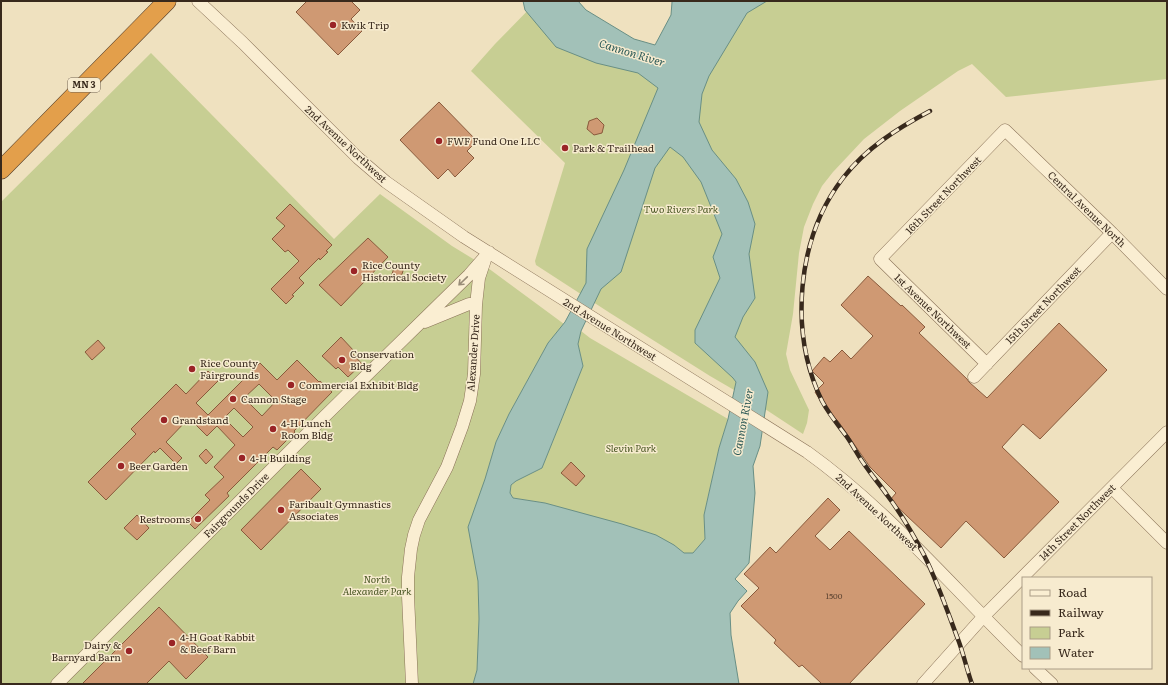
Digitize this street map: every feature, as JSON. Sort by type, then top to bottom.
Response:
[{"type":"highway","name":"MN 3","points":[[1,170],[167,1]]},
{"type":"street","name":"2nd Avenue Northwest","points":[[198,1],[243,43],[372,170],[435,218],[788,440],[830,469],[863,497],[924,555],[983,617],[1022,655]]},
{"type":"street","name":"Central Avenue North","points":[[1005,130],[1112,233],[1167,289]]},
{"type":"street","name":"16th Street Northwest","points":[[880,259],[1005,130]]},
{"type":"street","name":"15th Street Northwest","points":[[974,376],[1112,233]]},
{"type":"street","name":"Alexander Drive","points":[[412,684],[408,596],[408,577],[411,549],[419,520],[447,468],[470,401],[474,374],[476,305],[479,278],[489,252]]},
{"type":"street","name":"Fairgrounds Drive","points":[[57,684],[469,275],[489,252]]},
{"type":"street","name":"1st Avenue Northwest","points":[[880,259],[987,364]]},
{"type":"street","name":"Fairgrounds Drive","points":[[417,326],[469,304],[476,305]]},
{"type":"street","name":"14th Street Northwest","points":[[1023,577],[1167,432]]},
{"type":"street","points":[[1112,488],[1167,543]]},
{"type":"street","name":"14th Street Northwest","points":[[923,684],[983,617],[1022,578]]},
{"type":"street","points":[[1036,669],[1052,684]]},
{"type":"green space","name":"Two Rivers Park","points":[[537,1],[671,65],[711,1],[1167,1],[1167,79],[1006,97],[972,64],[958,71],[900,111],[864,139],[822,186],[804,227],[799,253],[793,314],[786,354],[790,370],[809,410],[807,423],[803,434],[536,265],[535,261],[565,163],[471,71]]},
{"type":"green space","name":"Rice County Fairgrounds","points":[[151,53],[334,239],[380,194],[452,246],[488,268],[564,324],[548,343],[509,414],[496,442],[485,479],[478,581],[479,619],[477,670],[473,684],[1,684],[1,202]]},
{"type":"green space","name":"Slevin Park","points":[[581,331],[590,338],[728,419],[719,448],[704,515],[705,539],[693,553],[684,553],[674,545],[545,503],[513,498],[510,493],[511,485],[516,481],[542,468],[583,366],[578,344]]},
{"type":"water","name":"Cannon River","points":[[523,1],[578,1],[586,10],[634,39],[655,45],[671,15],[673,1],[767,1],[747,13],[709,76],[702,94],[699,122],[712,150],[736,179],[748,202],[755,224],[749,254],[755,298],[743,317],[735,337],[755,362],[768,392],[760,446],[753,466],[755,493],[749,563],[735,579],[747,591],[730,613],[731,635],[739,684],[473,684],[477,670],[479,619],[478,581],[468,527],[496,442],[509,414],[548,343],[565,322],[586,283],[587,249],[624,170],[658,88],[638,73],[596,63],[556,47],[525,10]],"holes":[[[670,147],[683,157],[701,182],[722,234],[713,257],[720,278],[695,330],[695,343],[736,382],[704,515],[705,539],[693,553],[684,553],[674,545],[656,535],[545,503],[513,498],[510,493],[511,485],[516,481],[542,468],[583,366],[578,344],[581,331],[601,289],[621,272],[655,168]]]},
{"type":"building","name":"Kwik Trip","points":[[307,1],[351,1],[360,10],[351,19],[362,31],[338,55],[296,12]]},
{"type":"building","name":"FWF Fund One LLC","points":[[439,102],[477,141],[467,151],[474,158],[455,177],[448,169],[438,179],[400,140]]},
{"type":"building","points":[[597,118],[604,125],[602,133],[594,135],[587,129],[589,121]]},
{"type":"building","points":[[290,204],[332,245],[326,251],[328,252],[320,260],[319,258],[299,278],[304,283],[292,295],[294,296],[286,304],[271,289],[299,261],[288,250],[285,252],[272,239],[285,226],[276,218]]},
{"type":"building","name":"Rice County Historical Society","points":[[368,238],[388,257],[341,306],[319,285]]},
{"type":"building","points":[[395,265],[404,268],[400,280],[391,277]]},
{"type":"building","points":[[868,276],[925,327],[919,333],[987,398],[1059,323],[1107,370],[1040,439],[1023,424],[1002,447],[1059,502],[1004,558],[966,521],[941,548],[890,500],[896,493],[870,467],[838,421],[825,408],[815,392],[824,383],[812,371],[824,357],[830,362],[842,350],[851,359],[873,336],[841,305]]},
{"type":"building","name":"Conservation Bldg","points":[[341,337],[354,351],[352,353],[362,364],[348,377],[338,367],[336,369],[322,356]]},
{"type":"building","points":[[98,340],[105,348],[92,360],[85,352]]},
{"type":"building","points":[[297,360],[319,382],[320,381],[332,392],[277,450],[273,447],[227,493],[229,496],[195,529],[188,522],[210,500],[205,495],[224,477],[214,467],[235,445],[217,426],[207,436],[189,418],[166,442],[182,458],[176,464],[160,448],[155,453],[154,451],[106,500],[88,482],[136,434],[131,429],[176,384],[186,394],[208,371],[218,381],[196,403],[208,415],[260,363],[277,380]],"holes":[[[259,384],[276,401],[262,416],[244,398]],[[234,408],[253,427],[243,437],[224,418]]]},
{"type":"building","points":[[206,449],[213,457],[206,464],[199,456]]},
{"type":"building","points":[[571,462],[585,476],[576,486],[561,473]]},
{"type":"building","name":"Faribault Gymnastics Associates","points":[[301,469],[321,489],[261,550],[241,530]]},
{"type":"building","points":[[828,498],[840,510],[815,536],[830,550],[849,531],[925,604],[849,684],[822,684],[802,665],[799,667],[774,643],[776,640],[741,606],[759,588],[744,574],[770,547],[776,553]]},
{"type":"building","points":[[137,515],[149,528],[137,540],[124,528]]},
{"type":"building","points":[[159,607],[208,657],[186,679],[169,661],[146,684],[82,684]]},
{"type":"railway","points":[[930,111],[906,124],[872,148],[852,167],[827,202],[815,229],[807,257],[802,287],[802,317],[805,346],[812,374],[822,401],[864,464],[897,509],[924,555],[947,609],[961,647],[972,684]]},
{"type":"place","name":"Kwik Trip","points":[[333,25]]},
{"type":"place","name":"FWF Fund One LLC","points":[[439,141]]},
{"type":"place","name":"Park & Trailhead","points":[[565,148]]},
{"type":"place","name":"Rice County Historical Society","points":[[354,271]]},
{"type":"place","name":"Conservation Bldg","points":[[342,360]]},
{"type":"place","name":"Rice County Fairgrounds","points":[[192,369]]},
{"type":"place","name":"Commercial Exhibit Bldg","points":[[291,385]]},
{"type":"place","name":"Cannon Stage","points":[[233,399]]},
{"type":"place","name":"Grandstand","points":[[164,420]]},
{"type":"place","name":"4-H Lunch Room Bldg","points":[[273,429]]},
{"type":"place","name":"4-H Building","points":[[242,458]]},
{"type":"place","name":"Beer Garden","points":[[121,466]]},
{"type":"place","name":"Faribault Gymnastics Associates","points":[[281,510]]},
{"type":"place","name":"Restrooms","points":[[198,519]]},
{"type":"place","name":"4-H Goat Rabbit & Beef Barn","points":[[172,643]]},
{"type":"place","name":"Dairy & Barnyard Barn","points":[[129,651]]},
{"type":"park label","name":"North Alexander Park","points":[[377,584]]}]
